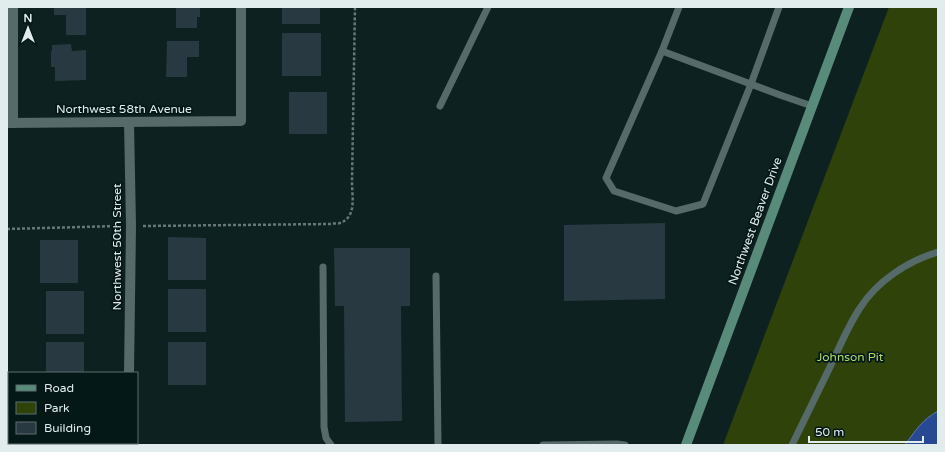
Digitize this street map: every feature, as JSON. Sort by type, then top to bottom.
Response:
[{"type":"main road","name":"Northwest Beaver Drive","points":[[686,445],[849,7]]},
{"type":"street","points":[[10,123],[13,7]]},
{"type":"street","name":"Northwest 58th Avenue","points":[[10,123],[241,121],[241,7]]},
{"type":"street","name":"Northwest 50th Street","points":[[129,122],[131,226],[129,372]]},
{"type":"lane","points":[[440,106],[488,7]]},
{"type":"lane","points":[[679,7],[662,51],[606,178],[614,191],[676,210],[703,204],[751,84],[779,7]]},
{"type":"lane","points":[[662,51],[812,106]]},
{"type":"lane","points":[[792,445],[847,333],[864,302],[878,286],[900,269],[926,255],[938,252]]},
{"type":"lane","points":[[323,267],[324,427],[326,438],[331,445]]},
{"type":"lane","points":[[436,276],[438,445]]},
{"type":"lane","points":[[543,445],[625,445]]},
{"type":"path","points":[[7,229],[330,224],[340,223],[348,218],[353,210],[352,182],[355,7]]},
{"type":"green space","name":"Johnson Pit","points":[[889,7],[938,7],[938,445],[723,445]]},
{"type":"water","points":[[938,411],[938,445],[905,445],[923,422]]},
{"type":"building","points":[[54,7],[86,7],[86,35],[66,35],[66,15],[54,15]]},
{"type":"building","points":[[176,7],[200,7],[200,17],[197,17],[197,28],[176,28]]},
{"type":"building","points":[[282,7],[320,7],[320,24],[282,24]]},
{"type":"building","points":[[282,33],[321,33],[321,76],[282,76]]},
{"type":"building","points":[[167,41],[199,41],[199,57],[187,57],[187,77],[166,77]]},
{"type":"building","points":[[71,44],[72,51],[86,50],[86,80],[55,81],[55,67],[51,67],[52,45]]},
{"type":"building","points":[[289,92],[327,92],[327,134],[289,134]]},
{"type":"building","points":[[665,223],[665,299],[564,301],[564,225]]},
{"type":"building","points":[[168,237],[206,238],[206,280],[168,280]]},
{"type":"building","points":[[40,240],[78,240],[78,283],[40,283]]},
{"type":"building","points":[[334,248],[410,248],[410,306],[401,306],[402,421],[345,422],[344,306],[335,306]]},
{"type":"building","points":[[168,289],[206,289],[206,332],[168,332]]},
{"type":"building","points":[[46,291],[84,291],[84,334],[46,334]]},
{"type":"building","points":[[46,342],[84,342],[84,372],[46,372]]},
{"type":"building","points":[[168,342],[206,342],[206,385],[168,385]]}]
